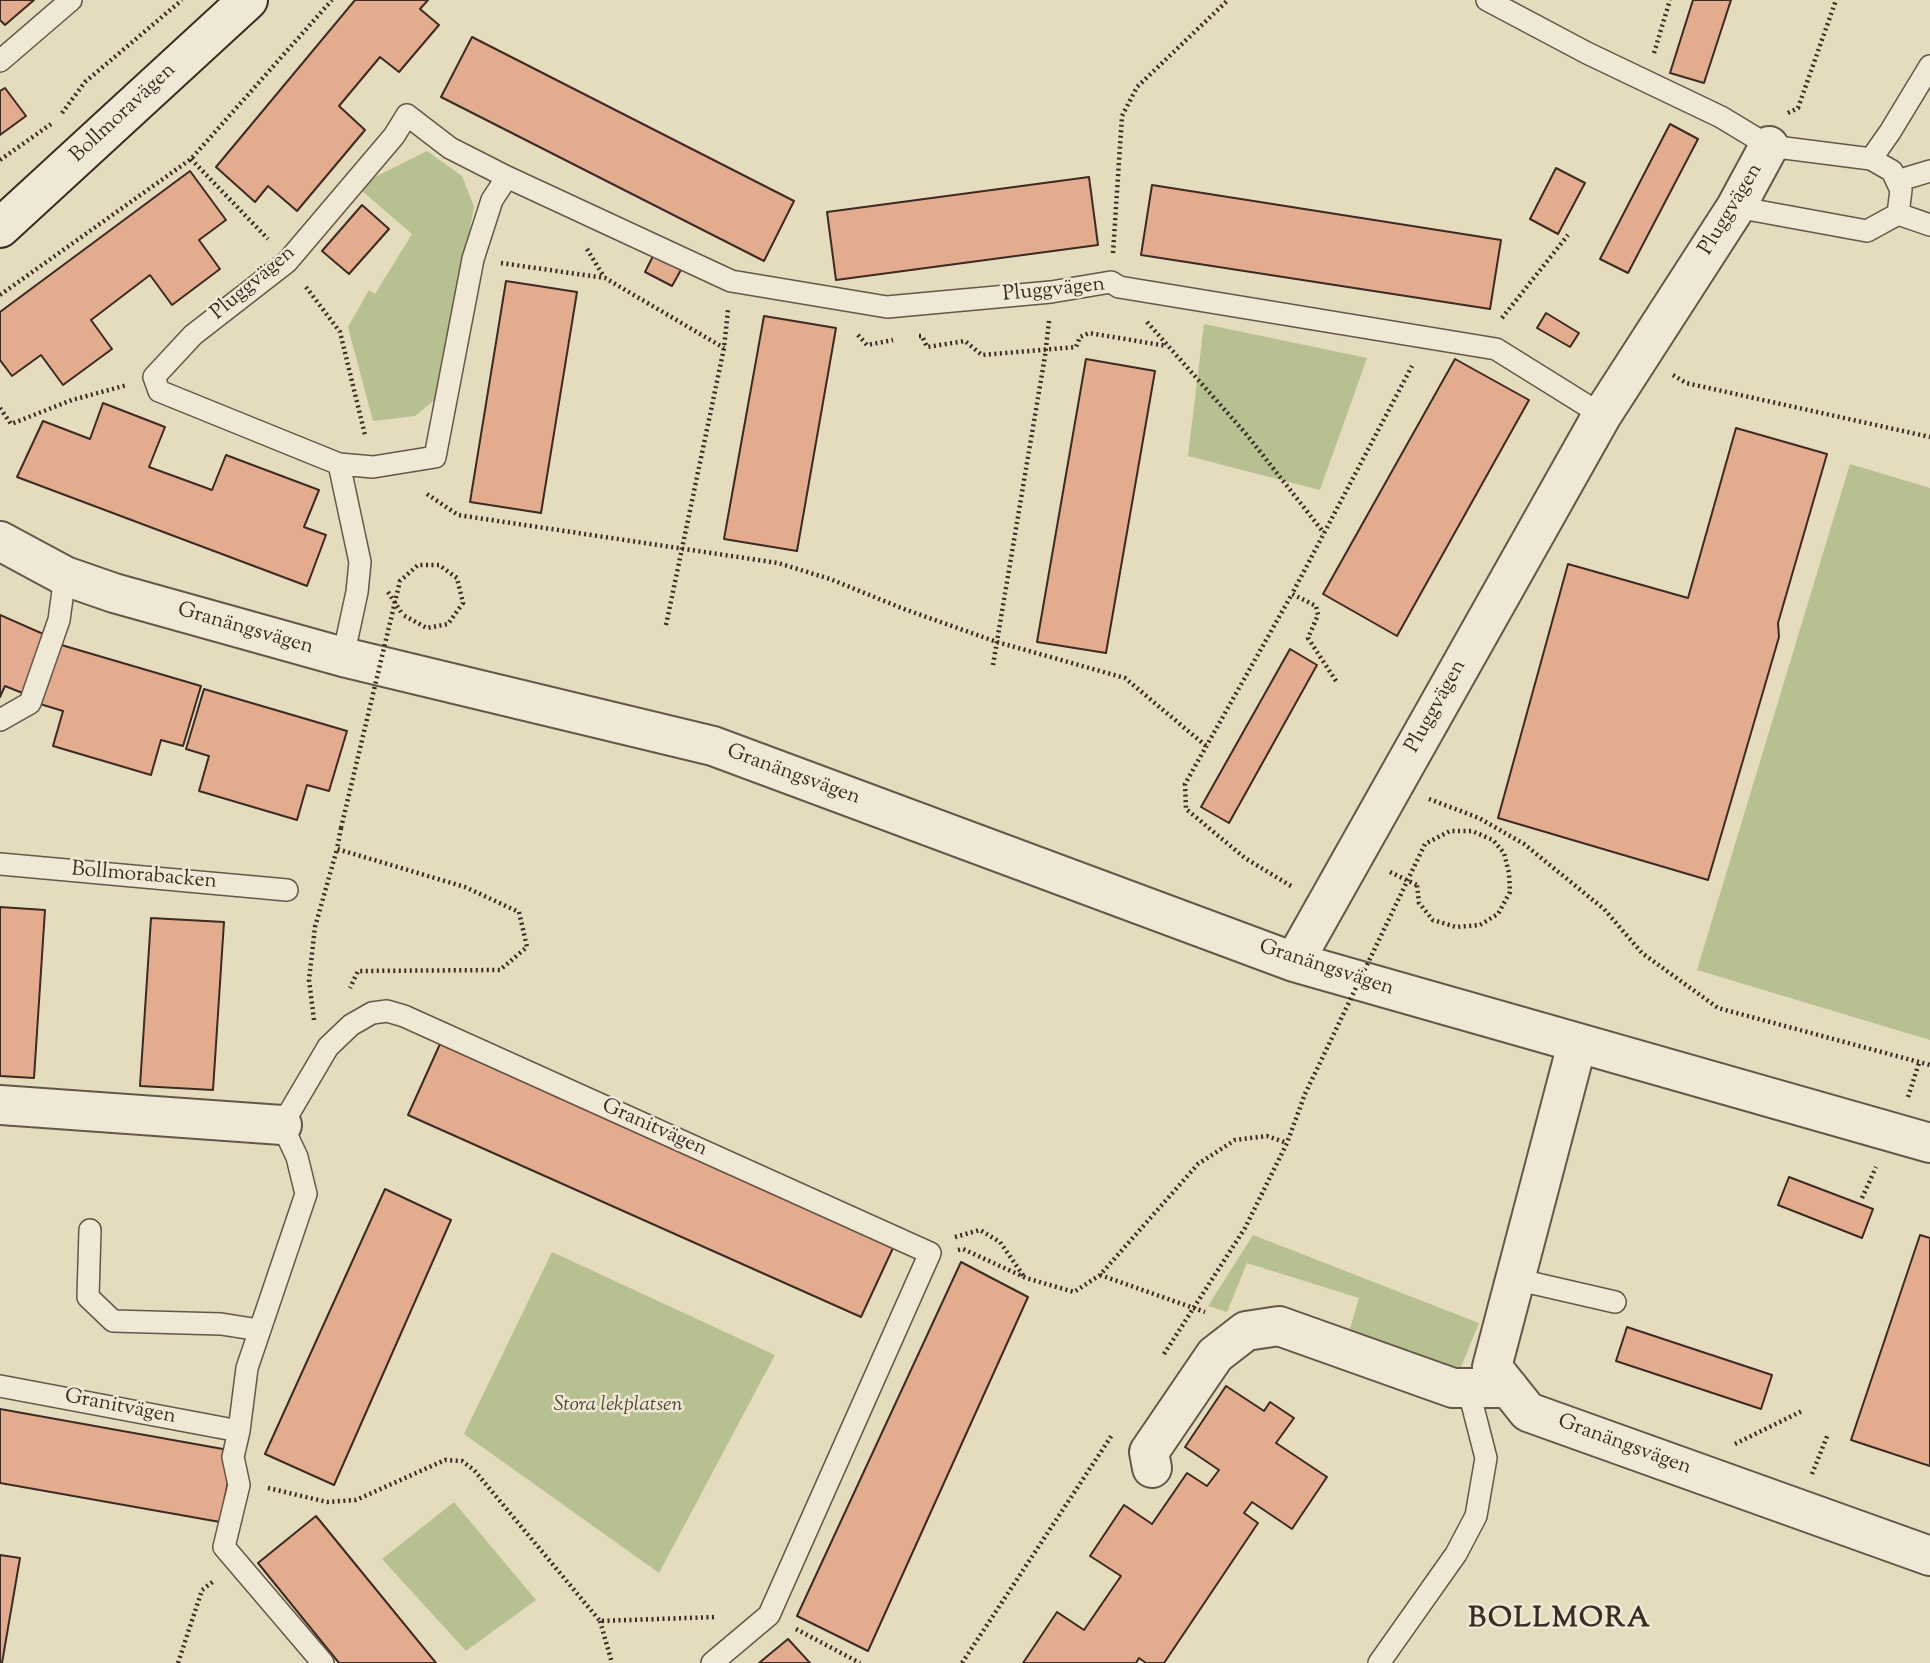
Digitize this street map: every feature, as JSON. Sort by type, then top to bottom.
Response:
[{"type":"street","name":"Bollmoravägen","points":[[0,228],[248,0]]},
{"type":"street","name":"Pluggvägen","points":[[1294,962],[1602,415],[1736,207],[1759,140]]},
{"type":"street","name":"Granängsvägen","points":[[0,541],[65,576],[114,593],[343,657],[713,746],[1294,962],[1930,1143]]},
{"type":"street","name":"Granängsvägen","points":[[1577,1044],[1492,1367],[1528,1412],[1930,1556]]},
{"type":"street","points":[[0,1105],[282,1125]]},
{"type":"street","points":[[1152,1468],[1149,1452],[1193,1387],[1215,1355],[1246,1331],[1279,1326],[1453,1388],[1509,1388]]},
{"type":"lane","points":[[0,61],[71,0]]},
{"type":"lane","points":[[1487,0],[1657,88],[1721,117],[1759,140],[1871,159],[1892,172],[1897,181],[1901,190],[1898,214]]},
{"type":"lane","points":[[1871,159],[1930,65]]},
{"type":"lane","name":"Pluggvägen","points":[[154,377],[194,335],[287,262],[394,136],[407,115],[450,148],[731,281],[887,307],[1115,284],[1496,349],[1602,415]]},
{"type":"lane","points":[[1897,181],[1930,171]]},
{"type":"lane","points":[[154,377],[159,391],[340,464],[373,467],[435,457],[473,259],[492,200],[507,177]]},
{"type":"lane","points":[[1736,207],[1867,231],[1898,214],[1930,225]]},
{"type":"lane","points":[[340,464],[360,562],[357,592],[343,657]]},
{"type":"lane","points":[[0,720],[30,703],[59,620],[65,576]]},
{"type":"lane","name":"Bollmorabacken","points":[[0,864],[287,890]]},
{"type":"lane","name":"Granitvägen","points":[[282,1125],[328,1047],[351,1025],[372,1013],[387,1011],[404,1016],[930,1253]]},
{"type":"lane","points":[[282,1125],[297,1157],[306,1194],[247,1368],[233,1457],[239,1485],[224,1547],[323,1663]]},
{"type":"lane","points":[[90,1230],[88,1297],[113,1321],[221,1324],[259,1330]]},
{"type":"lane","points":[[712,1663],[769,1615],[930,1253]]},
{"type":"lane","points":[[1516,1279],[1615,1302]]},
{"type":"lane","name":"Granitvägen","points":[[0,1386],[239,1431]]},
{"type":"lane","points":[[1379,1663],[1456,1554],[1476,1516],[1486,1458],[1468,1388]]},
{"type":"path","points":[[0,160],[58,118],[85,82],[182,0]]},
{"type":"path","points":[[0,295],[191,159],[332,0]]},
{"type":"path","points":[[1228,0],[1136,87],[1122,116],[1115,284],[1247,435],[1324,533]]},
{"type":"path","points":[[1657,88],[1652,58],[1670,0]]},
{"type":"path","points":[[1759,140],[1798,107],[1836,0]]},
{"type":"path","points":[[191,159],[287,262],[341,332],[373,467]]},
{"type":"path","points":[[1496,349],[1500,320],[1568,235]]},
{"type":"path","points":[[473,259],[605,278],[724,348]]},
{"type":"path","points":[[666,625],[724,348],[731,281]]},
{"type":"path","points":[[993,665],[1046,349],[1051,292]]},
{"type":"path","points":[[851,300],[856,332],[867,345],[895,340]]},
{"type":"path","points":[[908,338],[922,336],[927,347],[965,341],[982,355],[1076,347],[1080,337],[1089,333],[1167,346]]},
{"type":"path","points":[[1298,890],[1245,858],[1186,809],[1185,784],[1292,594],[1426,339]]},
{"type":"path","points":[[1668,372],[1686,383],[1930,437]]},
{"type":"path","points":[[0,408],[11,424],[72,400],[154,377]]},
{"type":"path","points":[[427,494],[458,514],[778,563],[830,579],[997,642],[1125,678],[1162,706],[1206,746]]},
{"type":"path","points":[[323,1016],[314,1021],[309,980],[315,927],[337,849],[341,828],[400,581],[418,565],[439,565],[457,578],[463,603],[448,624],[427,628],[403,615],[387,591]]},
{"type":"path","points":[[1292,594],[1316,606],[1318,615],[1308,638],[1336,681]]},
{"type":"path","points":[[1394,785],[1479,818],[1524,844],[1604,909],[1642,953],[1718,1009],[1930,1065]]},
{"type":"path","points":[[1157,1365],[1245,1228],[1287,1143],[1305,1094],[1425,844],[1450,831],[1472,831],[1493,839],[1504,853],[1510,892],[1497,914],[1480,925],[1456,928],[1433,920],[1419,903],[1417,886]]},
{"type":"path","points":[[337,849],[465,887],[519,912],[527,947],[500,970],[358,971],[347,994]]},
{"type":"path","points":[[1908,1098],[1919,1063]]},
{"type":"path","points":[[963,1249],[1026,1278],[1074,1292],[1100,1275],[1198,1164],[1235,1140],[1268,1136],[1287,1143]]},
{"type":"path","points":[[1862,1198],[1876,1167]]},
{"type":"path","points":[[930,1253],[951,1238],[980,1230],[1000,1242],[1026,1278]]},
{"type":"path","points":[[1100,1275],[1194,1307],[1246,1331]]},
{"type":"path","points":[[1728,1448],[1763,1428],[1804,1410]]},
{"type":"path","points":[[962,1663],[1113,1434]]},
{"type":"path","points":[[1808,1485],[1828,1434]]},
{"type":"path","points":[[239,1485],[267,1488],[327,1502],[356,1500],[445,1460],[462,1461],[474,1470],[600,1621],[612,1663]]},
{"type":"path","points":[[177,1663],[202,1590],[238,1563]]},
{"type":"path","points":[[600,1621],[769,1615],[860,1663]]},
{"type":"green space","points":[[427,151],[462,176],[474,207],[437,398],[415,416],[373,421],[348,327],[369,290],[375,294],[412,234],[361,190],[371,179]]},
{"type":"green space","points":[[1204,324],[1367,358],[1320,490],[1188,456]]},
{"type":"green space","points":[[1850,464],[1930,488],[1930,1040],[1697,970]]},
{"type":"green space","points":[[1253,1235],[1479,1323],[1459,1372],[1349,1332],[1359,1298],[1247,1263],[1227,1312],[1208,1306]]},
{"type":"green space","name":"Stora lekplatsen","points":[[552,1252],[775,1355],[659,1573],[464,1434]]},
{"type":"green space","points":[[454,1502],[536,1600],[466,1651],[382,1559]]},
{"type":"building","points":[[0,0],[34,0],[5,25],[0,20]]},
{"type":"building","points":[[355,0],[428,0],[420,9],[439,25],[399,72],[380,57],[339,106],[365,130],[297,211],[268,186],[255,202],[216,167]]},
{"type":"building","points":[[1693,0],[1731,0],[1704,83],[1670,73]]},
{"type":"building","points":[[472,37],[794,201],[764,261],[441,97]]},
{"type":"building","points":[[5,88],[26,116],[0,135],[0,91]]},
{"type":"building","points":[[1670,124],[1698,139],[1628,273],[1600,259]]},
{"type":"building","points":[[1556,168],[1585,183],[1558,234],[1530,219]]},
{"type":"building","points":[[190,171],[226,220],[199,240],[220,269],[172,305],[150,275],[91,320],[112,349],[63,385],[41,355],[12,376],[0,360],[0,312]]},
{"type":"building","points":[[1089,177],[1098,245],[836,280],[827,212]]},
{"type":"building","points":[[1152,185],[1501,240],[1490,309],[1141,255]]},
{"type":"building","points":[[362,205],[389,229],[349,274],[322,251]]},
{"type":"building","points":[[654,254],[682,268],[672,286],[645,272]]},
{"type":"building","points":[[506,281],[577,292],[541,513],[470,502]]},
{"type":"building","points":[[1546,313],[1579,333],[1570,347],[1537,328]]},
{"type":"building","points":[[764,316],[836,328],[797,551],[724,539]]},
{"type":"building","points":[[1086,359],[1155,371],[1106,653],[1037,642]]},
{"type":"building","points":[[1455,359],[1529,400],[1397,636],[1323,594]]},
{"type":"building","points":[[103,403],[165,427],[149,467],[212,490],[226,455],[319,490],[304,527],[326,535],[307,586],[17,477],[43,421],[90,439]]},
{"type":"building","points":[[1736,428],[1827,454],[1778,623],[1779,637],[1708,880],[1498,818],[1568,564],[1688,598]]},
{"type":"building","points":[[0,615],[50,637],[25,694],[5,686],[0,697]]},
{"type":"building","points":[[58,644],[201,686],[183,746],[161,740],[151,775],[53,746],[63,711],[40,704]]},
{"type":"building","points":[[1290,649],[1317,665],[1229,823],[1201,807]]},
{"type":"building","points":[[204,689],[347,731],[329,791],[307,785],[297,820],[199,791],[209,756],[186,749]]},
{"type":"building","points":[[0,907],[45,910],[34,1078],[0,1076]]},
{"type":"building","points":[[151,918],[224,922],[213,1090],[140,1086]]},
{"type":"building","points":[[440,1044],[893,1248],[861,1317],[408,1115]]},
{"type":"building","points":[[1789,1177],[1873,1209],[1862,1238],[1778,1205]]},
{"type":"building","points":[[385,1189],[451,1220],[334,1485],[265,1454]]},
{"type":"building","points":[[1920,1235],[1930,1238],[1930,1466],[1851,1440]]},
{"type":"building","points":[[961,1262],[1028,1297],[868,1651],[797,1616]]},
{"type":"building","points":[[1627,1327],[1772,1375],[1761,1409],[1616,1361]]},
{"type":"building","points":[[1226,1386],[1264,1411],[1270,1402],[1294,1418],[1276,1443],[1327,1477],[1292,1529],[1252,1502],[1244,1513],[1258,1523],[1164,1663],[1146,1663],[1139,1658],[1136,1663],[1023,1663],[1057,1612],[1084,1630],[1121,1576],[1090,1556],[1124,1505],[1152,1524],[1187,1473],[1207,1486],[1219,1470],[1185,1447]]},
{"type":"building","points":[[0,1409],[234,1451],[220,1522],[0,1483]]},
{"type":"building","points":[[316,1516],[436,1663],[339,1663],[258,1563]]},
{"type":"building","points":[[0,1555],[20,1558],[2,1663],[0,1663]]},
{"type":"building","points":[[788,1639],[810,1663],[759,1663]]},
{"type":"district","name":"BOLLMORA","points":[[1560,1621]]}]
